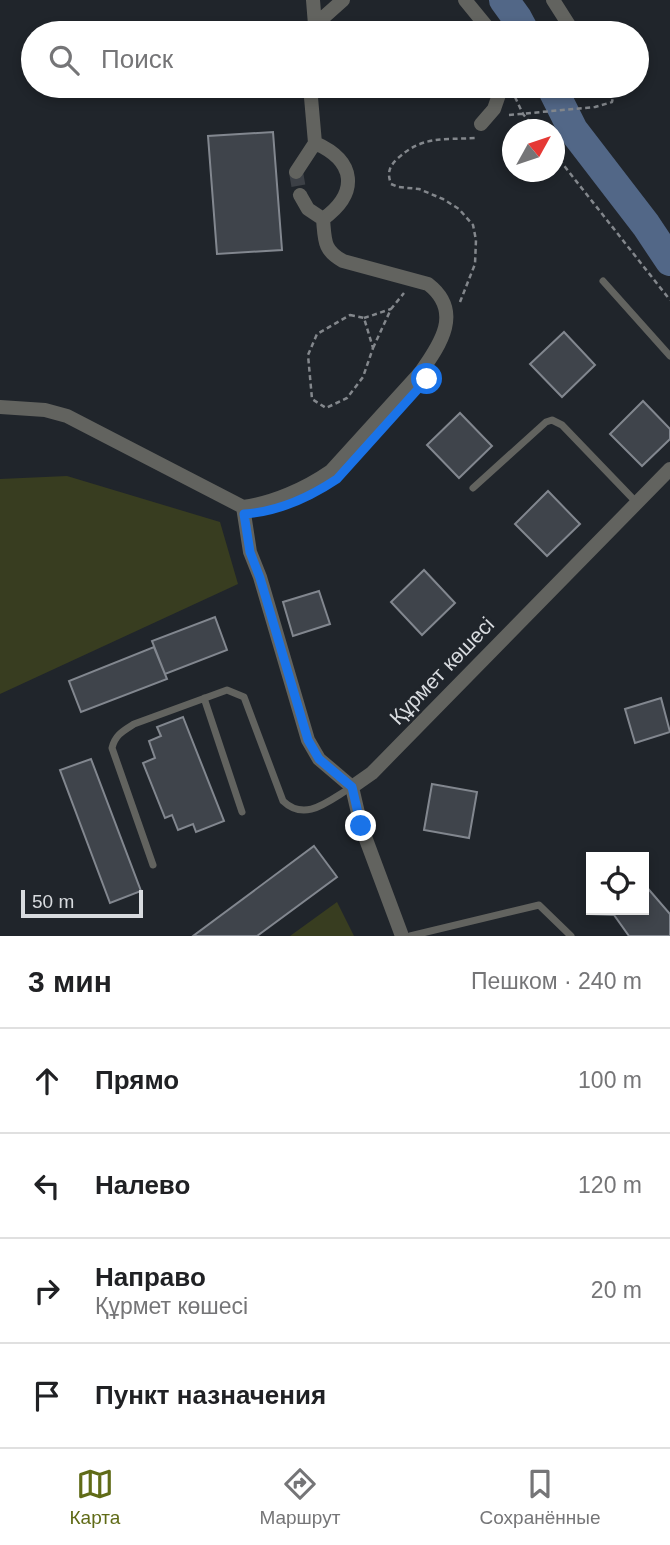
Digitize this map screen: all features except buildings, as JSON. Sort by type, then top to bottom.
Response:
[{"type":"street","points":[[313,0],[314,21]]},
{"type":"street","points":[[322,21],[343,0]]},
{"type":"street","points":[[465,0],[482,21]]},
{"type":"street","points":[[553,0],[566,21]]},
{"type":"street","points":[[296,173],[314,143],[311,98]]},
{"type":"street","points":[[483,130],[498,98]]},
{"type":"street","points":[[314,143],[328,149],[341,160],[348,177],[347,194],[337,209],[323,219]]},
{"type":"street","points":[[300,195],[308,209],[323,219]]},
{"type":"street","points":[[0,407],[45,410],[67,416],[243,507],[262,504],[317,481],[331,471],[420,373],[443,335],[447,321],[446,307],[438,292],[428,284],[343,261],[332,255],[326,247],[323,219]]},
{"type":"street","name":"Құрмет көшесі","points":[[352,787],[372,773],[670,469]]},
{"type":"street","points":[[243,507],[250,552],[308,740],[319,759],[352,787],[361,826],[402,936]]},
{"type":"lane","points":[[603,281],[670,356]]},
{"type":"lane","points":[[473,488],[545,422],[552,420],[562,425],[637,503]]},
{"type":"lane","points":[[153,865],[112,748],[114,740],[121,732],[134,724],[227,690],[235,691],[244,697],[283,801],[291,809],[302,812],[316,808],[352,787]]},
{"type":"lane","points":[[204,698],[242,812]]},
{"type":"lane","points":[[410,936],[539,905],[571,936]]},
{"type":"path","points":[[515,98],[527,119]]},
{"type":"path","points":[[504,119],[512,113],[595,107],[614,100],[612,98]]},
{"type":"path","points":[[457,311],[475,264],[476,240],[473,225],[459,209],[419,189],[391,184],[388,175],[391,166],[411,147],[425,141],[476,138],[483,130]]},
{"type":"path","points":[[565,166],[670,300]]},
{"type":"path","points":[[391,309],[364,318],[350,315],[317,334],[308,355],[312,399],[327,408],[347,398],[363,377],[391,309],[415,279]]},
{"type":"path","points":[[364,318],[373,348]]},
{"type":"green space","points":[[67,476],[220,522],[238,584],[0,694],[0,479]]},
{"type":"green space","points":[[337,902],[354,936],[290,936]]},
{"type":"waterway","points":[[504,0],[519,21]]},
{"type":"waterway","points":[[557,98],[573,130],[646,225],[670,261]]},
{"type":"tunnel","points":[[296,172],[300,195]]},
{"type":"route","points":[[361,826],[352,787],[319,759],[308,740],[250,552],[244,514],[265,513],[321,489],[337,479],[427,379]]}]
